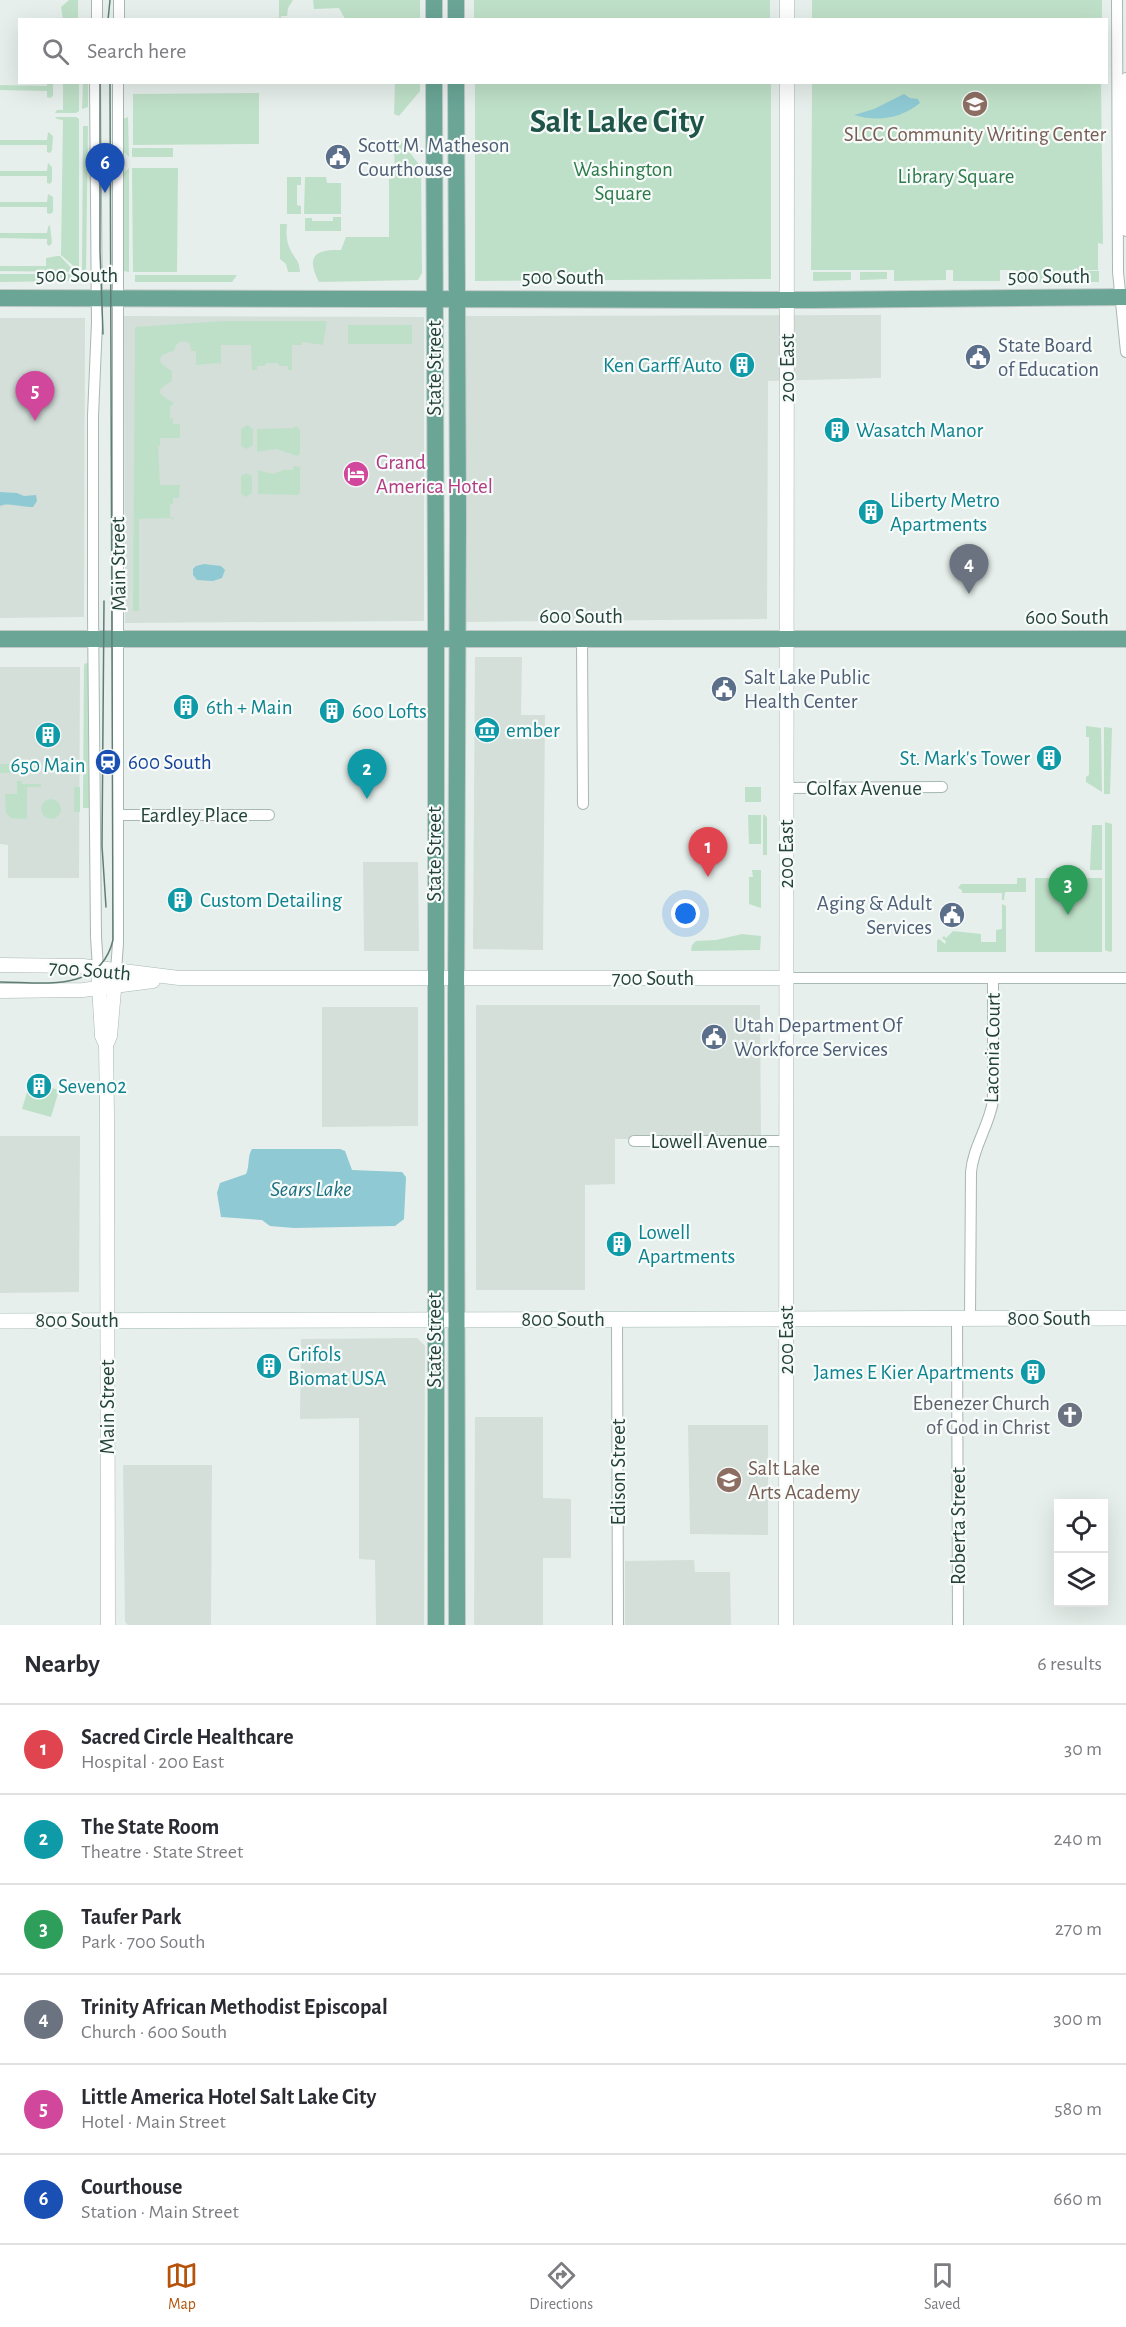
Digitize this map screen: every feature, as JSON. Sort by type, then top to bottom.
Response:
[{"type":"main road","points":[[434,0],[434,18]]},
{"type":"main road","points":[[456,0],[456,18]]},
{"type":"main road","name":"State Street","points":[[434,84],[436,1625]]},
{"type":"main road","name":"State Street","points":[[456,84],[457,1625]]},
{"type":"main road","name":"500 South","points":[[0,298],[787,300],[1123,297]]},
{"type":"main road","name":"600 South","points":[[0,639],[1126,639]]},
{"type":"main road","name":"800 South","points":[[0,1321],[1126,1318]]},
{"type":"street","points":[[97,0],[97,18]]},
{"type":"street","points":[[119,0],[119,18]]},
{"type":"street","points":[[787,0],[787,18]]},
{"type":"street","points":[[1117,0],[1126,352]]},
{"type":"street","points":[[1126,78],[1126,231]]},
{"type":"street","name":"Main Street","points":[[95,84],[96,354],[93,416],[93,639],[96,937],[102,1036],[106,1045],[108,1625]]},
{"type":"street","name":"Main Street","points":[[106,1045],[110,1036],[118,943],[118,84]]},
{"type":"street","name":"200 East","points":[[786,1625],[787,84]]},
{"type":"street","points":[[582,638],[583,804]]},
{"type":"street","name":"Colfax Avenue","points":[[786,788],[942,787]]},
{"type":"street","name":"Eardley Place","points":[[118,815],[269,815]]},
{"type":"street","name":"700 South","points":[[0,965],[83,966],[179,978],[1126,978]]},
{"type":"street","name":"700 South","points":[[0,991],[83,990],[179,978]]},
{"type":"street","name":"Laconia Court","points":[[990,1119],[993,1101],[993,978]]},
{"type":"street","name":"Roberta Street","points":[[958,1625],[964,1318],[971,1163],[990,1119]]},
{"type":"street","name":"Lowell Avenue","points":[[634,1141],[785,1141]]},
{"type":"street","name":"Edison Street","points":[[617,1319],[618,1625]]},
{"type":"shaded area","points":[[881,315],[881,378],[768,381],[767,619],[466,622],[466,316]]},
{"type":"shaded area","points":[[124,316],[424,317],[424,621],[125,623]]},
{"type":"shaded area","points":[[0,318],[85,318],[84,617],[0,618]]},
{"type":"shaded area","points":[[475,657],[522,657],[521,715],[545,715],[543,950],[473,949]]},
{"type":"shaded area","name":"650 Main","points":[[0,667],[80,667],[79,878],[8,878],[8,845],[0,844]]},
{"type":"shaded area","points":[[363,862],[418,862],[419,951],[364,951]]},
{"type":"shaded area","points":[[476,1005],[760,1005],[761,1139],[615,1139],[615,1184],[585,1185],[585,1290],[476,1290]]},
{"type":"shaded area","points":[[322,1007],[418,1007],[418,1126],[322,1127]]},
{"type":"shaded area","points":[[0,1136],[80,1136],[79,1292],[0,1293]]},
{"type":"shaded area","points":[[417,1338],[425,1346],[424,1625],[376,1625],[375,1560],[359,1559],[359,1418],[300,1419],[301,1339]]},
{"type":"shaded area","points":[[475,1417],[543,1417],[543,1498],[571,1499],[571,1558],[543,1558],[543,1625],[474,1625]]},
{"type":"shaded area","name":"Salt Lake Arts Academy","points":[[688,1425],[768,1425],[768,1535],[690,1534]]},
{"type":"shaded area","points":[[123,1465],[212,1465],[211,1625],[128,1625],[125,1622]]},
{"type":"shaded area","points":[[694,1560],[695,1572],[730,1572],[731,1625],[625,1625],[625,1561]]},
{"type":"green space","points":[[69,0],[78,0],[78,18],[63,18],[61,7]]},
{"type":"green space","points":[[279,0],[293,0],[288,8],[287,16],[279,18]]},
{"type":"green space","points":[[313,0],[420,0],[420,18],[344,18],[339,8],[314,9]]},
{"type":"green space","points":[[474,0],[770,0],[770,18],[474,18]]},
{"type":"green space","points":[[812,0],[1102,0],[1102,18],[812,18]]},
{"type":"green space","points":[[47,84],[53,84],[53,96],[50,98],[47,97],[47,91],[0,90],[0,85],[47,86]]},
{"type":"green space","points":[[63,84],[79,84],[79,111],[55,113],[57,110],[63,110]]},
{"type":"green space","points":[[83,84],[88,84],[88,107],[82,109]]},
{"type":"green space","points":[[395,84],[420,84],[420,91],[399,116],[394,114]]},
{"type":"green space","name":"Washington Square","points":[[475,84],[771,84],[771,279],[475,281]]},
{"type":"green space","name":"Library Square","points":[[812,84],[1101,84],[1103,244],[1098,243],[1098,270],[1016,271],[1099,271],[1099,282],[1015,282],[1015,270],[1000,270],[1000,281],[953,281],[953,270],[946,270],[946,280],[894,281],[894,270],[811,270]]},
{"type":"green space","points":[[259,93],[259,144],[133,145],[133,94]]},
{"type":"green space","points":[[55,117],[79,119],[79,268],[77,269],[61,255],[63,120]]},
{"type":"green space","points":[[128,117],[129,157],[124,152],[123,119]]},
{"type":"green space","points":[[83,126],[88,126],[86,272],[82,271]]},
{"type":"green space","points":[[48,132],[53,136],[50,153],[47,152],[47,145],[0,145],[0,140],[47,140]]},
{"type":"green space","points":[[400,140],[421,167],[422,273],[418,280],[319,282],[313,261],[319,253],[341,250],[346,237],[389,237],[389,179],[395,178],[394,143]]},
{"type":"green space","points":[[132,148],[173,148],[173,157],[132,157]]},
{"type":"green space","points":[[48,163],[52,167],[50,184],[47,183],[47,176],[0,176],[0,171],[47,171]]},
{"type":"green space","points":[[129,168],[129,272],[123,271],[123,174]]},
{"type":"green space","points":[[132,168],[178,168],[177,272],[133,272]]},
{"type":"green space","points":[[287,177],[301,177],[301,185],[297,185],[297,205],[301,206],[301,214],[287,214]]},
{"type":"green space","points":[[305,177],[326,177],[327,183],[341,183],[341,214],[304,214]]},
{"type":"green space","points":[[48,194],[53,197],[53,212],[50,214],[47,213],[47,207],[0,207],[0,202],[47,202]]},
{"type":"green space","points":[[333,217],[341,217],[341,231],[305,231],[305,218],[312,218],[312,221],[333,221]]},
{"type":"green space","points":[[280,224],[287,224],[288,243],[298,262],[300,272],[288,272],[286,264],[280,259]]},
{"type":"green space","points":[[50,225],[52,243],[49,246],[47,239],[0,238],[0,233],[47,233]]},
{"type":"green space","points":[[60,256],[75,272],[0,271],[0,266],[46,266],[46,258]]},
{"type":"green space","points":[[813,272],[851,272],[851,280],[813,281]]},
{"type":"green space","points":[[860,272],[887,272],[887,279],[860,280]]},
{"type":"green space","points":[[0,274],[78,274],[78,281],[0,282]]},
{"type":"green space","points":[[135,275],[237,275],[232,282],[135,282]]},
{"type":"green space","points":[[223,321],[327,321],[323,345],[302,342],[302,345],[292,345],[292,370],[288,370],[288,366],[279,366],[278,363],[266,363],[265,366],[257,366],[257,370],[252,370],[251,345],[221,345],[221,365],[219,363],[196,365],[196,351],[191,351],[190,344],[184,342],[178,344],[174,351],[161,357],[163,365],[172,371],[172,381],[160,392],[173,402],[170,406],[170,418],[173,418],[173,424],[180,424],[180,438],[160,438],[160,446],[158,446],[160,485],[180,485],[179,498],[173,498],[173,504],[170,504],[170,517],[173,517],[173,521],[171,518],[139,519],[139,611],[133,611],[135,327]]},
{"type":"green space","points":[[348,325],[412,325],[412,344],[348,344]]},
{"type":"green space","points":[[247,425],[253,429],[253,445],[247,449],[241,446],[241,429]]},
{"type":"green space","points":[[296,426],[300,430],[300,454],[297,456],[276,449],[257,452],[257,429]]},
{"type":"green space","points":[[296,466],[300,467],[300,493],[298,495],[258,494],[258,470],[273,474],[283,470],[293,470]]},
{"type":"green space","points":[[246,473],[252,476],[252,493],[246,497],[241,494],[241,476]]},
{"type":"green space","points":[[90,664],[91,808],[83,808],[84,665]]},
{"type":"green space","points":[[1086,726],[1101,728],[1102,792],[1086,782],[1086,777],[1089,775],[1089,737],[1086,737]]},
{"type":"green space","points":[[1104,727],[1112,728],[1110,794],[1104,794]]},
{"type":"green space","points":[[0,764],[22,764],[22,773],[0,773]]},
{"type":"green space","points":[[17,781],[22,781],[22,784],[41,784],[41,787],[27,787],[27,819],[11,818],[6,813],[5,794],[17,794]]},
{"type":"green space","points":[[74,787],[80,787],[80,812],[74,812]]},
{"type":"green space","points":[[745,787],[761,787],[761,802],[745,802]]},
{"type":"green space","points":[[51,799],[58,802],[61,809],[58,816],[51,819],[44,816],[41,809],[44,802]]},
{"type":"green space","points":[[763,814],[767,817],[767,855],[763,855]]},
{"type":"green space","points":[[748,815],[761,815],[761,844],[749,844]]},
{"type":"green space","points":[[1105,822],[1112,824],[1112,951],[1110,952],[1105,950]]},
{"type":"green space","points":[[1092,825],[1102,825],[1102,870],[1090,870]]},
{"type":"green space","points":[[752,870],[761,870],[761,908],[749,904],[749,877],[753,877]]},
{"type":"green space","points":[[1017,878],[1026,878],[1026,892],[1005,892],[1004,900],[1002,900],[1002,893],[962,893],[962,890],[958,888],[961,884],[1017,884]]},
{"type":"green space","points":[[1035,878],[1102,878],[1102,952],[1035,952]]},
{"type":"green space","points":[[1002,904],[1006,906],[1006,952],[937,952],[937,941],[939,939],[945,944],[946,941],[942,938],[944,936],[946,938],[953,931],[981,934],[981,942],[996,942],[996,930],[1002,929]]},
{"type":"green space","points":[[742,934],[761,936],[760,950],[691,951],[696,941],[716,940]]},
{"type":"green space","points":[[30,1082],[59,1090],[51,1117],[22,1109]]},
{"type":"water","points":[[904,94],[918,99],[920,103],[905,113],[888,118],[854,115],[874,109]]},
{"type":"water","points":[[0,492],[17,493],[24,496],[36,495],[37,501],[33,507],[0,506]]},
{"type":"water","points":[[204,564],[221,566],[225,570],[222,578],[213,581],[197,580],[193,575],[193,569]]},
{"type":"water","name":"Sears Lake","points":[[252,1149],[340,1149],[345,1151],[352,1170],[402,1172],[406,1177],[404,1219],[395,1226],[294,1228],[270,1226],[262,1220],[221,1217],[217,1193],[220,1183],[246,1174]]},
{"type":"tram line","points":[[108,18],[110,0]]},
{"type":"tram line","points":[[100,84],[100,251],[103,334]]},
{"type":"tram line","points":[[0,982],[51,983],[83,977],[96,969],[106,957],[113,940],[110,84]]},
{"type":"tram line","points":[[104,601],[102,846],[106,907]]},
{"type":"place","name":"SLCC Community Writing Center","points":[[975,104]]},
{"type":"place","name":"Scott M. Matheson Courthouse","points":[[338,157]]},
{"type":"place","name":"Courthouse","points":[[105,193]]},
{"type":"place","name":"State Board of Education","points":[[978,357]]},
{"type":"place","name":"Ken Garff Auto","points":[[742,365]]},
{"type":"place","name":"Little America Hotel Salt Lake City","points":[[35,421]]},
{"type":"place","name":"Wasatch Manor","points":[[837,430]]},
{"type":"place","name":"Grand America Hotel","points":[[356,474]]},
{"type":"place","name":"Liberty Metro Apartments","points":[[871,512]]},
{"type":"place","name":"Trinity African Methodist Episcopal","points":[[969,594]]},
{"type":"place","name":"Salt Lake Public Health Center","points":[[724,689]]},
{"type":"place","name":"6th + Main","points":[[186,707]]},
{"type":"place","name":"600 Lofts","points":[[332,711]]},
{"type":"place","name":"ember","points":[[487,730]]},
{"type":"place","name":"650 Main","points":[[48,735]]},
{"type":"place","name":"St. Mark's Tower","points":[[1049,758]]},
{"type":"place","name":"600 South","points":[[108,762]]},
{"type":"place","name":"The State Room","points":[[367,799]]},
{"type":"place","name":"Sacred Circle Healthcare","points":[[708,877]]},
{"type":"place","name":"Custom Detailing","points":[[180,900]]},
{"type":"place","name":"Aging & Adult Services","points":[[952,915]]},
{"type":"place","name":"Taufer Park","points":[[1068,915]]},
{"type":"place","name":"Utah Department Of Workforce Services","points":[[714,1037]]},
{"type":"place","name":"Seven02","points":[[39,1086]]},
{"type":"place","name":"Lowell Apartments","points":[[619,1244]]},
{"type":"place","name":"Grifols Biomat USA","points":[[269,1366]]},
{"type":"place","name":"James E Kier Apartments","points":[[1033,1372]]},
{"type":"place","name":"Ebenezer Church of God in Christ","points":[[1070,1415]]},
{"type":"place","name":"Salt Lake Arts Academy","points":[[729,1480]]},
{"type":"district","name":"Salt Lake City","points":[[617,120]]}]
